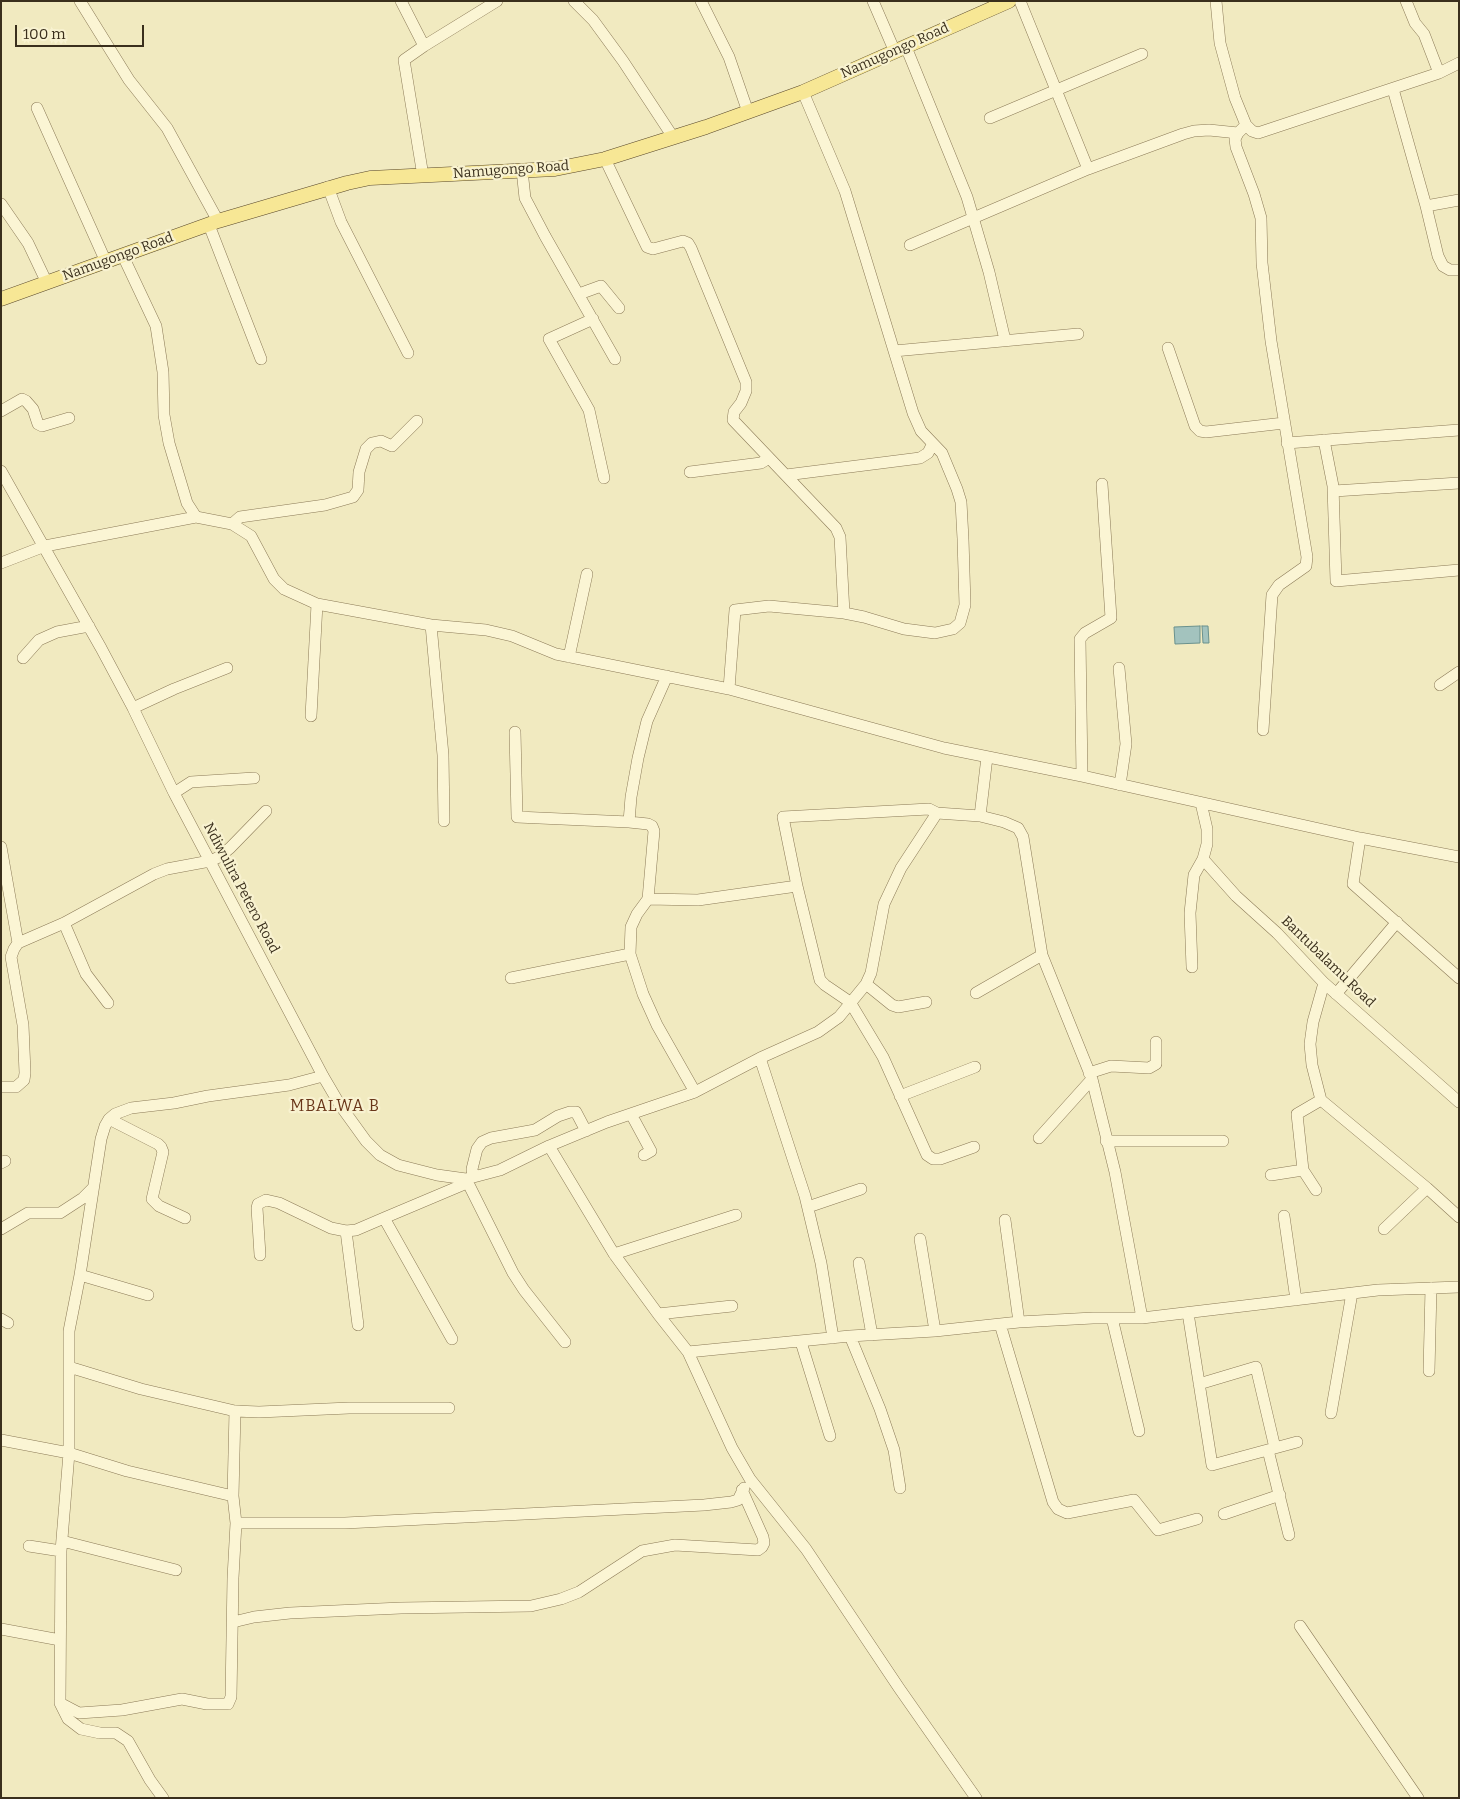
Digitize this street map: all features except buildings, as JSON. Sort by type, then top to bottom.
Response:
[{"type":"main road","name":"Namugongo Road","points":[[1,299],[214,223],[328,187],[370,178],[555,169],[605,159],[748,112],[802,92],[1011,1]]},
{"type":"street","points":[[80,1],[129,80],[167,128],[214,223],[261,359]]},
{"type":"street","points":[[401,1],[424,46]]},
{"type":"street","points":[[423,176],[404,60],[497,1]]},
{"type":"street","points":[[574,1],[593,20],[623,61],[673,137]]},
{"type":"street","points":[[701,1],[729,57],[748,112]]},
{"type":"street","points":[[873,1],[901,49],[954,164],[989,272],[1005,340]]},
{"type":"street","points":[[1011,1],[1056,90],[1088,169]]},
{"type":"street","points":[[1216,1],[1220,43],[1242,129],[1235,139],[1236,147],[1261,218],[1262,263],[1270,342],[1307,557],[1306,566],[1279,585],[1272,595],[1263,730]]},
{"type":"street","points":[[1406,1],[1415,23],[1424,34],[1440,73]]},
{"type":"street","points":[[990,118],[1142,54]]},
{"type":"street","points":[[910,244],[1088,169],[1194,131],[1242,129],[1258,134],[1440,73],[1459,63]]},
{"type":"street","points":[[1393,89],[1438,256],[1443,266],[1450,270],[1459,270]]},
{"type":"street","points":[[729,689],[734,610],[769,606],[844,614],[864,617],[904,629],[935,632],[953,629],[960,623],[965,606],[965,565],[961,502],[942,453],[932,445],[921,431],[913,413],[845,191],[802,92]]},
{"type":"street","points":[[37,108],[106,262]]},
{"type":"street","points":[[605,159],[648,247],[653,249],[683,241],[688,243],[691,248],[746,382],[746,391],[741,403],[734,412],[733,420],[836,528],[840,537],[844,614]]},
{"type":"street","points":[[522,170],[526,198],[545,236],[615,359]]},
{"type":"street","points":[[328,187],[341,222],[408,353]]},
{"type":"street","points":[[1426,206],[1459,200]]},
{"type":"street","points":[[1,204],[28,243],[46,283]]},
{"type":"street","points":[[122,256],[156,326],[163,372],[164,415],[169,443],[187,503],[196,518]]},
{"type":"street","points":[[579,294],[601,286],[619,308]]},
{"type":"street","points":[[593,319],[549,339],[589,410],[604,478]]},
{"type":"street","points":[[894,351],[1078,334]]},
{"type":"street","points":[[1168,348],[1195,426],[1200,431],[1206,432],[1284,423]]},
{"type":"street","points":[[1,411],[22,399],[33,410],[38,424],[42,426],[69,418]]},
{"type":"street","points":[[232,524],[240,517],[325,505],[353,497],[358,490],[359,472],[366,449],[372,443],[381,441],[392,446],[417,420]]},
{"type":"street","points":[[1287,443],[1459,430]]},
{"type":"street","points":[[1324,440],[1334,491],[1336,581],[1459,570]]},
{"type":"street","points":[[786,475],[920,458],[928,453],[932,445]]},
{"type":"street","points":[[690,472],[761,463],[769,458]]},
{"type":"street","name":"Ndiwulira Petero Road","points":[[1,471],[45,546],[133,708],[174,793],[323,1076],[366,1141],[380,1154],[398,1165],[437,1175],[469,1180],[500,1170],[549,1146],[586,1131],[695,1092],[760,1058],[795,1044],[839,1018],[866,984]]},
{"type":"street","points":[[1334,491],[1459,483]]},
{"type":"street","points":[[1082,776],[1080,639],[1085,632],[1111,618],[1102,484]]},
{"type":"street","points":[[1,563],[45,546],[196,518],[232,524],[251,536],[274,579],[284,589],[317,604],[431,625],[486,630],[512,636],[556,654],[729,689],[944,748],[1082,776],[1360,838],[1459,857]]},
{"type":"street","points":[[569,657],[587,574]]},
{"type":"street","points":[[311,716],[317,604]]},
{"type":"street","points":[[431,625],[443,755],[444,821]]},
{"type":"street","points":[[23,658],[39,640],[57,632],[89,626]]},
{"type":"street","points":[[133,708],[227,668]]},
{"type":"street","points":[[1119,668],[1126,744],[1120,785]]},
{"type":"street","points":[[1440,684],[1459,672]]},
{"type":"street","points":[[629,822],[638,758],[647,721],[667,676]]},
{"type":"street","points":[[516,732],[517,817],[629,822],[652,826],[654,831],[648,899],[637,914],[631,928],[630,954],[657,1025],[695,1092]]},
{"type":"street","points":[[980,816],[987,757]]},
{"type":"street","points":[[174,793],[191,782],[254,778]]},
{"type":"street","points":[[1192,967],[1190,913],[1194,875],[1203,859],[1207,844],[1207,829],[1201,803]]},
{"type":"street","points":[[974,1147],[940,1159],[933,1159],[927,1155],[883,1057],[850,1002],[820,980],[797,886],[783,817],[929,809],[937,813],[980,816],[1004,822],[1018,828],[1023,837],[1042,955],[1090,1076],[1115,1172],[1142,1318]]},
{"type":"street","points":[[18,943],[64,923],[154,874],[167,869],[210,861],[230,848],[266,811]]},
{"type":"street","points":[[926,1002],[898,1007],[892,1005],[866,984],[871,973],[884,904],[901,868],[937,813]]},
{"type":"street","points":[[1360,838],[1353,884],[1459,978]]},
{"type":"street","points":[[1,847],[5,882],[18,943],[11,957],[23,1025],[25,1073],[24,1080],[16,1087],[1,1087]]},
{"type":"street","name":"Bantubalamu Road","points":[[1203,859],[1236,896],[1277,933],[1324,984],[1459,1102]]},
{"type":"street","points":[[648,899],[698,900],[797,886]]},
{"type":"street","points":[[1336,994],[1397,922]]},
{"type":"street","points":[[64,923],[86,974],[108,1003]]},
{"type":"street","points":[[511,978],[630,954]]},
{"type":"street","points":[[976,993],[1042,955]]},
{"type":"street","points":[[1324,984],[1313,1022],[1310,1044],[1312,1065],[1321,1100],[1428,1188],[1459,1217]]},
{"type":"street","points":[[1040,1138],[1090,1076],[1112,1066],[1149,1068],[1156,1064],[1156,1042]]},
{"type":"street","points":[[760,1058],[808,1208],[821,1263],[833,1338]]},
{"type":"street","points":[[900,1096],[974,1067]]},
{"type":"street","points":[[162,1798],[128,1741],[116,1733],[100,1733],[81,1729],[68,1719],[60,1703],[62,1546],[69,1453],[69,1331],[80,1275],[100,1139],[109,1119],[115,1114],[130,1108],[289,1085],[323,1076]]},
{"type":"street","points":[[1316,1190],[1303,1170],[1297,1114],[1321,1100]]},
{"type":"street","points":[[566,1342],[524,1290],[469,1180],[477,1149],[482,1142],[492,1138],[535,1130],[558,1116],[570,1112],[576,1112],[586,1131]]},
{"type":"street","points":[[631,1114],[651,1151],[644,1155]]},
{"type":"street","points":[[109,1119],[161,1147],[163,1152],[152,1198],[159,1206],[185,1218]]},
{"type":"street","points":[[1106,1141],[1223,1141]]},
{"type":"street","points":[[549,1146],[614,1254],[688,1352],[732,1448],[750,1479],[806,1549],[899,1688],[976,1798]]},
{"type":"street","points":[[1271,1175],[1303,1170]]},
{"type":"street","points":[[260,1255],[257,1208],[258,1204],[266,1200],[279,1203],[331,1228],[356,1230],[469,1180]]},
{"type":"street","points":[[1,1229],[28,1213],[60,1213],[83,1198],[93,1188]]},
{"type":"street","points":[[1384,1229],[1428,1188]]},
{"type":"street","points":[[808,1208],[862,1189]]},
{"type":"street","points":[[614,1254],[736,1215]]},
{"type":"street","points":[[1284,1216],[1296,1300]]},
{"type":"street","points":[[384,1218],[452,1339]]},
{"type":"street","points":[[1005,1220],[1019,1322]]},
{"type":"street","points":[[346,1230],[358,1325]]},
{"type":"street","points":[[920,1239],[935,1331]]},
{"type":"street","points":[[859,1263],[872,1335]]},
{"type":"street","points":[[80,1275],[148,1296]]},
{"type":"street","points":[[688,1352],[1019,1322],[1142,1318],[1378,1290],[1459,1286]]},
{"type":"street","points":[[1429,1371],[1431,1288]]},
{"type":"street","points":[[1332,1413],[1352,1293]]},
{"type":"street","points":[[658,1314],[732,1306]]},
{"type":"street","points":[[1188,1313],[1212,1465],[1297,1442]]},
{"type":"street","points":[[1112,1318],[1139,1431]]},
{"type":"street","points":[[1000,1324],[1053,1502],[1058,1508],[1068,1513],[1134,1500],[1158,1530],[1197,1519]]},
{"type":"street","points":[[850,1336],[880,1409],[894,1450],[900,1488]]},
{"type":"street","points":[[801,1342],[830,1436]]},
{"type":"street","points":[[69,1367],[141,1389],[235,1411],[449,1408]]},
{"type":"street","points":[[1199,1384],[1256,1367],[1289,1535]]},
{"type":"street","points":[[60,1703],[79,1713],[122,1710],[182,1699],[207,1704],[228,1704],[231,1697],[236,1523],[233,1496],[235,1411]]},
{"type":"street","points":[[1,1440],[69,1453],[128,1471],[233,1496]]},
{"type":"street","points":[[236,1523],[345,1522],[704,1505],[738,1500],[750,1479]]},
{"type":"street","points":[[233,1622],[254,1617],[290,1613],[401,1608],[531,1606],[561,1599],[579,1592],[642,1551],[675,1545],[758,1550],[764,1543],[742,1490]]},
{"type":"street","points":[[1224,1514],[1280,1495]]},
{"type":"street","points":[[29,1546],[62,1546],[176,1570]]},
{"type":"street","points":[[1300,1626],[1418,1798]]},
{"type":"street","points":[[1,1629],[60,1640]]},
{"type":"water","points":[[1200,626],[1200,643],[1175,644],[1174,627]]},
{"type":"water","points":[[1202,626],[1208,626],[1209,643],[1203,643]]},
{"type":"district","name":"MBALWA B","points":[[335,1107]]}]
